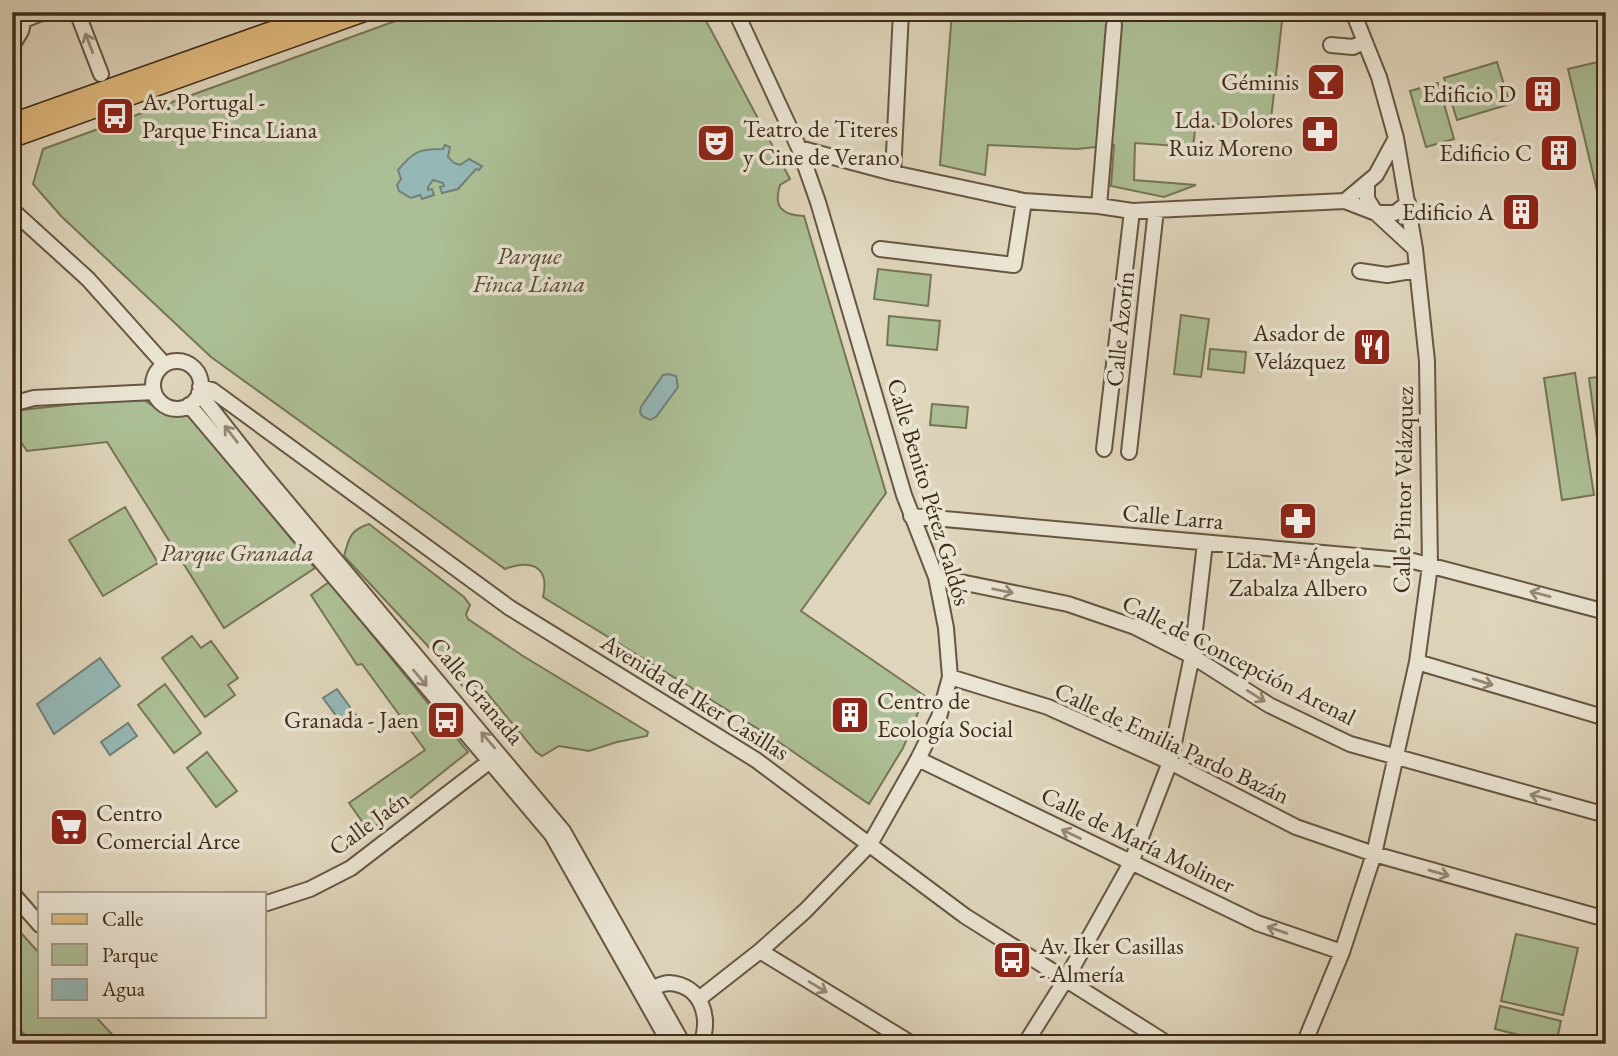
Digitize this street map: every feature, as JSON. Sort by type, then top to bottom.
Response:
[{"type":"main road","points":[[12,138],[363,12]]},
{"type":"main road","points":[[12,122],[300,17],[321,13]]},
{"type":"street","points":[[12,46],[25,16],[44,12]]},
{"type":"street","points":[[77,12],[102,74]]},
{"type":"street","name":"Calle Benito Pérez Galdós","points":[[700,998],[805,911],[870,844],[939,717],[950,677],[946,628],[936,577],[911,516],[822,214],[799,148],[736,12]]},
{"type":"street","points":[[893,173],[901,12]]},
{"type":"street","name":"Calle Pintor Velázquez","points":[[1304,1044],[1342,952],[1374,854],[1417,662],[1430,566],[1427,361],[1415,250],[1396,138],[1379,77],[1353,12]]},
{"type":"street","points":[[1099,206],[1114,25]]},
{"type":"street","points":[[1331,45],[1353,47],[1364,42]]},
{"type":"street","points":[[1396,138],[1371,180],[1367,199],[1376,213],[1415,250]]},
{"type":"street","points":[[799,148],[893,173],[1024,201],[1132,211],[1345,201],[1376,213],[1395,213],[1408,204]]},
{"type":"street","points":[[1345,201],[1371,180],[1384,174],[1403,177]]},
{"type":"street","points":[[880,248],[1014,265],[1024,201]]},
{"type":"street","points":[[12,210],[88,279],[164,364]]},
{"type":"street","name":"Calle Azorín","points":[[1129,452],[1156,210]]},
{"type":"street","name":"Calle Azorín","points":[[1104,449],[1132,211]]},
{"type":"street","points":[[1360,271],[1387,275],[1417,270]]},
{"type":"street","points":[[181,361],[189,365],[200,379],[200,390],[189,405],[172,408],[158,400],[154,392],[154,376],[164,364],[181,361]]},
{"type":"street","name":"Avenida de Iker Casillas","points":[[200,390],[212,390],[510,608],[756,760],[965,915],[1168,1044]]},
{"type":"street","name":"Calle Granada","points":[[200,390],[259,469],[563,831],[647,991],[670,1044]]},
{"type":"street","points":[[12,404],[34,398],[154,392]]},
{"type":"street","name":"Calle Granada","points":[[189,405],[552,835],[682,1044]]},
{"type":"street","name":"Calle Larra","points":[[911,516],[1413,561],[1606,612]]},
{"type":"street","points":[[1025,1044],[1066,979],[1131,863],[1170,762],[1192,656],[1205,543]]},
{"type":"street","name":"Calle de Concepción Arenal","points":[[936,577],[1068,604],[1135,626],[1192,656],[1269,705],[1350,744],[1606,815]]},
{"type":"street","points":[[1417,662],[1606,718]]},
{"type":"street","name":"Calle de Emilia Pardo Bazán","points":[[950,677],[1048,707],[1170,762],[1296,827],[1374,854],[1606,919]]},
{"type":"street","name":"Calle de María Moliner","points":[[918,759],[1257,923],[1342,952]]},
{"type":"street","name":"Calle Jaén","points":[[266,903],[310,889],[351,868],[490,761]]},
{"type":"street","points":[[13,894],[38,923]]},
{"type":"street","points":[[760,951],[912,1044]]},
{"type":"street","points":[[647,991],[667,983],[684,987],[700,998],[706,1014],[706,1031],[701,1044]]},
{"type":"green space","name":"Parque Finca Liana","points":[[420,12],[701,12],[790,179],[780,185],[779,204],[785,212],[804,216],[886,493],[801,611],[925,696],[903,748],[869,804],[773,738],[543,597],[544,578],[536,568],[523,565],[505,569],[211,357],[61,216],[33,184],[43,149]]},
{"type":"green space","points":[[952,12],[1283,12],[1270,128],[1196,123],[1193,147],[1135,143],[1134,180],[1196,185],[1164,197],[1111,186],[1114,145],[1077,149],[988,145],[985,175],[940,165]]},
{"type":"green space","points":[[1606,60],[1606,197],[1599,199],[1568,69]]},
{"type":"green space","points":[[1497,62],[1510,104],[1457,120],[1444,78]]},
{"type":"green space","points":[[1438,83],[1454,139],[1426,147],[1410,91]]},
{"type":"green space","points":[[878,269],[931,275],[928,306],[874,299]]},
{"type":"green space","points":[[1181,315],[1209,319],[1201,377],[1174,374]]},
{"type":"green space","points":[[889,316],[940,321],[937,350],[887,345]]},
{"type":"green space","points":[[1210,349],[1246,352],[1244,373],[1208,369]]},
{"type":"green space","points":[[1575,373],[1594,495],[1562,500],[1544,378]]},
{"type":"green space","points":[[1606,376],[1606,437],[1597,438],[1589,378]]},
{"type":"green space","name":"Parque Granada","points":[[140,397],[170,414],[190,415],[315,568],[224,628],[107,442],[27,451],[12,429],[12,411]]},
{"type":"green space","points":[[932,404],[968,407],[966,428],[930,425]]},
{"type":"green space","points":[[125,507],[158,563],[103,596],[69,540]]},
{"type":"green space","points":[[369,524],[464,597],[470,605],[466,614],[468,619],[648,732],[647,736],[589,751],[559,746],[542,756],[536,752],[482,687],[476,686],[467,691],[344,556],[351,536]]},
{"type":"green space","points":[[329,582],[468,752],[369,831],[349,803],[425,750],[362,664],[357,665],[311,595]]},
{"type":"green space","points":[[192,636],[201,648],[211,641],[238,678],[228,685],[235,695],[205,717],[162,658]]},
{"type":"green space","points":[[165,684],[201,733],[174,753],[138,705]]},
{"type":"green space","points":[[207,752],[237,791],[216,807],[187,768]]},
{"type":"green space","points":[[12,923],[38,952],[38,1018],[97,1018],[121,1044],[35,1044],[12,1023]]},
{"type":"green space","points":[[1516,934],[1578,948],[1563,1015],[1501,1001]]},
{"type":"green space","points":[[1500,1006],[1561,1021],[1556,1044],[1495,1029]]},
{"type":"water","points":[[445,145],[450,147],[448,157],[454,163],[460,165],[469,159],[482,166],[458,189],[442,193],[440,187],[444,186],[443,183],[433,180],[428,190],[432,189],[434,195],[422,199],[420,195],[411,198],[399,191],[397,185],[401,179],[398,170],[408,159],[418,152],[443,149]]},
{"type":"water","points":[[663,375],[676,376],[678,387],[656,417],[650,420],[642,416],[641,407]]},
{"type":"water","points":[[100,658],[120,686],[54,734],[37,704]]},
{"type":"water","points":[[337,689],[360,721],[346,729],[323,698]]},
{"type":"water","points":[[128,723],[137,736],[110,755],[101,742]]},
{"type":"place","name":"Géminis","points":[[1326,82]]},
{"type":"place","name":"Edificio D","points":[[1543,94]]},
{"type":"place","name":"Av. Portugal - Parque Finca Liana","points":[[115,116]]},
{"type":"place","name":"Lda. Dolores Ruiz Moreno","points":[[1320,134]]},
{"type":"place","name":"Teatro de Titeres y Cine de Verano","points":[[716,143]]},
{"type":"place","name":"Edificio C","points":[[1559,153]]},
{"type":"place","name":"Edificio A","points":[[1521,212]]},
{"type":"place","name":"Asador de Velázquez","points":[[1372,347]]},
{"type":"place","name":"Lda. Mª Ángela Zabalza Albero","points":[[1298,521]]},
{"type":"place","name":"Centro de Ecología Social","points":[[850,715]]},
{"type":"place","name":"Granada - Jaen","points":[[446,720]]},
{"type":"place","name":"Centro Comercial Arce","points":[[69,827]]},
{"type":"place","name":"Av. Iker Casillas - Almería","points":[[1012,960]]}]
